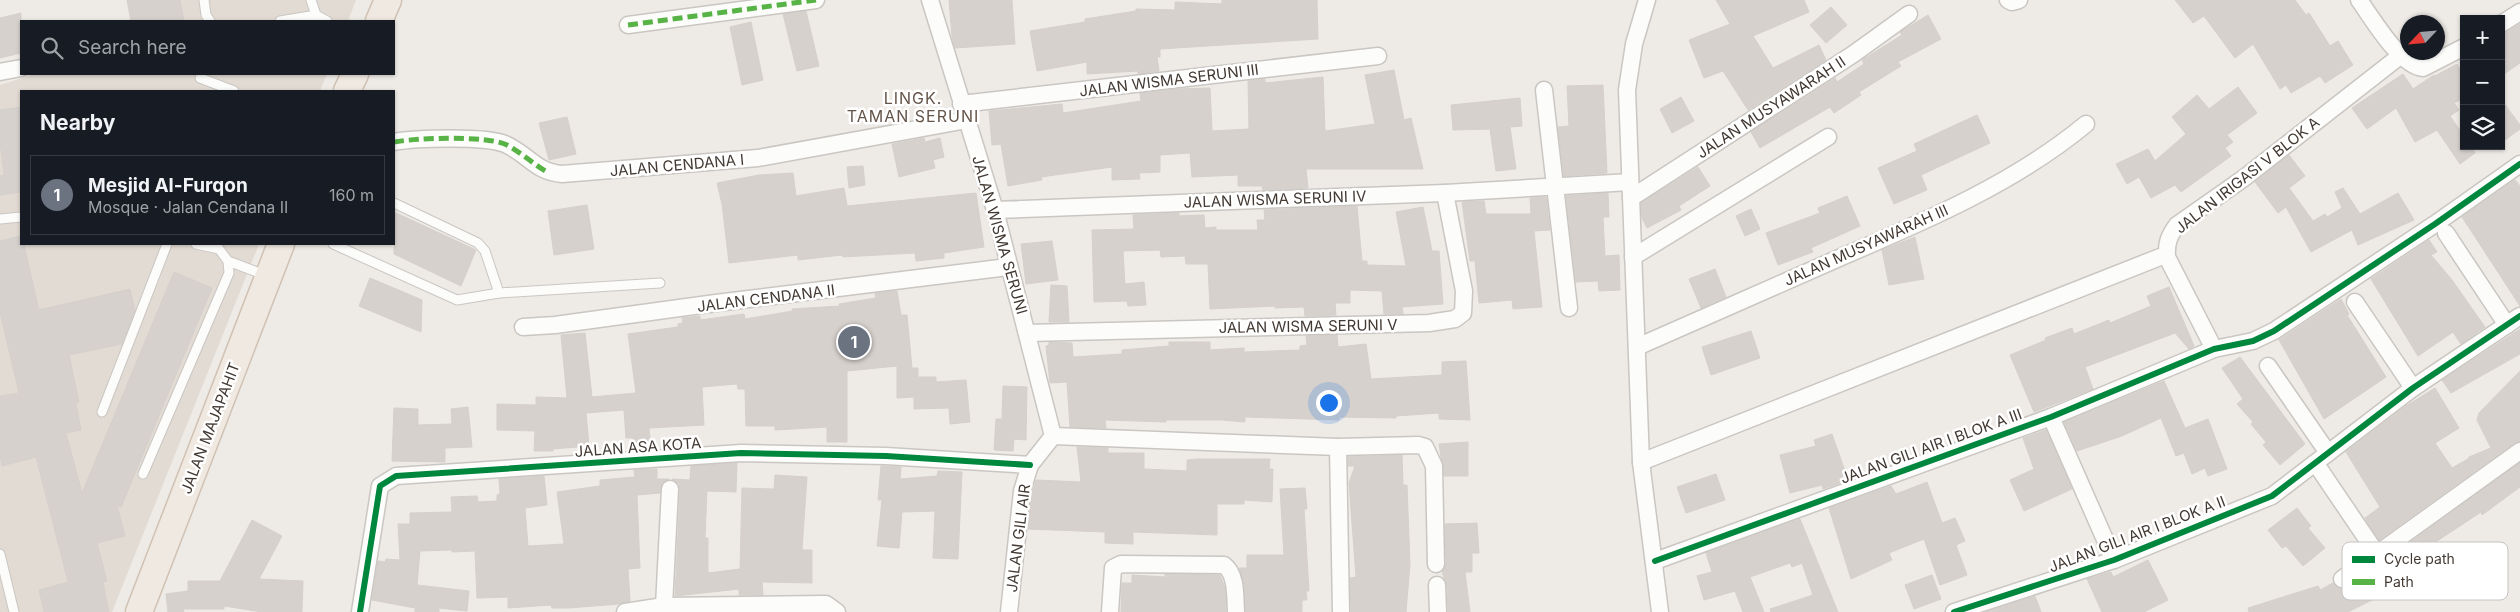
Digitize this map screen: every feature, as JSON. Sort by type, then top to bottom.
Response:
[{"type":"main road","points":[[379,20],[388,0]]},
{"type":"main road","points":[[347,90],[355,75]]},
{"type":"main road","name":"JALAN MAJAPAHIT","points":[[139,612],[281,245]]},
{"type":"street","points":[[628,25],[816,0]]},
{"type":"street","name":"JALAN WISMA SERUNI","points":[[930,0],[961,104],[996,210],[1008,267],[1028,333],[1053,436]]},
{"type":"street","points":[[1646,0],[1634,44],[1627,90],[1641,462],[1660,612]]},
{"type":"street","points":[[2008,0],[2012,2],[2019,0]]},
{"type":"street","points":[[2358,0],[2400,56]]},
{"type":"street","points":[[2505,21],[2520,12]]},
{"type":"street","name":"JALAN MUSYAWARAH II","points":[[1630,190],[1852,55],[1909,14]]},
{"type":"street","points":[[2445,57],[2460,49]]},
{"type":"street","name":"JALAN WISMA SERUNI III","points":[[961,104],[1378,56]]},
{"type":"street","name":"JALAN IRIGASI V BLOK A","points":[[2214,349],[2167,258],[2166,245],[2169,236],[2177,225],[2244,178],[2400,56]]},
{"type":"street","points":[[2405,60],[2413,66],[2423,68],[2439,60]]},
{"type":"street","points":[[0,72],[20,68]]},
{"type":"street","points":[[1544,90],[1569,308]]},
{"type":"street","name":"JALAN CENDANA I","points":[[395,142],[412,138],[490,141],[505,144],[549,173],[562,174],[758,158],[967,120]]},
{"type":"street","name":"JALAN MUSYAWARAH III","points":[[1637,347],[1912,227],[1990,188],[2062,143],[2086,124]]},
{"type":"street","points":[[1633,257],[1828,137]]},
{"type":"street","name":"JALAN GILI AIR I BLOK A III","points":[[1655,561],[2051,416],[2214,349],[2253,341],[2274,331],[2435,224],[2520,164]]},
{"type":"street","name":"JALAN WISMA SERUNI IV","points":[[996,210],[1445,193],[1554,186],[1630,190]]},
{"type":"street","name":"JALAN WISMA SERUNI V","points":[[1028,333],[1429,323],[1455,320],[1463,313],[1464,291],[1445,193]]},
{"type":"street","points":[[2446,233],[2514,321]]},
{"type":"street","points":[[1641,462],[2160,257]]},
{"type":"street","name":"JALAN CENDANA II","points":[[523,327],[555,325],[1008,267]]},
{"type":"street","points":[[2355,302],[2413,388]]},
{"type":"street","name":"JALAN GILI AIR I BLOK A II","points":[[1954,612],[2114,560],[2272,496],[2413,388],[2514,321]]},
{"type":"street","points":[[2268,366],[2370,542]]},
{"type":"street","points":[[2051,416],[2114,560]]},
{"type":"street","points":[[1030,465],[1053,436],[1338,446],[1418,445],[1428,450],[1434,466],[1436,564]]},
{"type":"street","points":[[1338,446],[1341,612]]},
{"type":"street","points":[[2394,542],[2520,451]]},
{"type":"street","name":"JALAN ASA KOTA","points":[[360,612],[380,486],[396,476],[741,453],[886,456],[1030,465]]},
{"type":"street","name":"JALAN GILI AIR","points":[[1009,612],[1022,491],[1030,465]]},
{"type":"street","points":[[664,606],[670,489]]},
{"type":"street","points":[[1110,612],[1113,568],[1121,564],[1139,564],[1224,565],[1229,568],[1232,577],[1236,612]]},
{"type":"street","points":[[1437,585],[1438,612]]},
{"type":"street","points":[[625,612],[664,606],[826,604],[835,610]]},
{"type":"lane","points":[[204,0],[206,16],[209,20]]},
{"type":"lane","points":[[311,0],[316,15]]},
{"type":"lane","points":[[286,20],[316,15],[325,20]]},
{"type":"lane","points":[[200,78],[231,90]]},
{"type":"lane","points":[[395,203],[478,243],[485,251],[499,293]]},
{"type":"lane","points":[[0,219],[12,216],[20,218]]},
{"type":"lane","points":[[102,412],[167,245]]},
{"type":"lane","points":[[143,474],[230,273],[228,262],[221,247],[204,245]]},
{"type":"lane","points":[[335,245],[457,300],[499,293],[660,283]]},
{"type":"lane","points":[[228,262],[268,276]]},
{"type":"lane","points":[[0,554],[14,612]]},
{"type":"shaded area","points":[[141,0],[356,0],[348,20],[143,20]]},
{"type":"shaded area","points":[[32,75],[327,75],[320,90],[20,90],[20,245],[259,245],[112,612],[0,612],[0,85]]},
{"type":"building","points":[[127,0],[180,0],[184,20],[131,20]]},
{"type":"building","points":[[949,0],[1012,0],[1015,44],[955,48]]},
{"type":"building","points":[[1222,0],[1317,0],[1318,39],[1160,49],[1160,57],[1157,57],[1159,71],[1138,74],[1138,71],[1087,74],[1087,62],[1037,71],[1030,31],[1085,22],[1085,19],[1136,11],[1136,9],[1175,10],[1175,2],[1222,4]]},
{"type":"building","points":[[1716,0],[1804,0],[1809,12],[1753,36],[1773,68],[1819,45],[1826,60],[1748,110],[1723,71],[1704,78],[1689,40],[1730,24]]},
{"type":"building","points":[[2175,0],[2295,0],[2306,15],[2309,13],[2330,46],[2338,41],[2353,65],[2325,83],[2320,76],[2291,93],[2286,85],[2280,89],[2253,44],[2235,58],[2204,16],[2193,23]]},
{"type":"building","points":[[1831,7],[1847,25],[1826,43],[1810,25]]},
{"type":"building","points":[[806,11],[819,66],[797,71],[783,14]]},
{"type":"building","points":[[21,13],[20,53],[0,58],[0,18]]},
{"type":"building","points":[[1928,15],[1941,39],[1898,62],[1901,66],[1859,92],[1861,95],[1834,113],[1830,107],[1760,148],[1751,132],[1835,78],[1837,82],[1864,64],[1862,60],[1902,35],[1900,32]]},
{"type":"building","points":[[751,22],[763,80],[742,85],[730,27]]},
{"type":"building","points":[[2520,24],[2520,63],[2505,73],[2505,60],[2505,33]]},
{"type":"building","points":[[2457,64],[2460,69],[2460,100],[2454,103],[2459,110],[2450,116],[2460,130],[2460,150],[2473,150],[2475,153],[2460,164],[2437,130],[2415,142],[2396,108],[2367,129],[2352,108],[2403,74],[2413,89]]},
{"type":"building","points":[[1394,70],[1404,120],[1411,118],[1423,169],[1306,169],[1308,188],[1263,190],[1262,186],[1238,186],[1238,175],[1192,177],[1190,153],[1160,155],[1160,172],[1139,173],[1140,179],[1112,180],[1112,167],[1041,177],[1042,180],[1008,186],[1001,144],[992,145],[989,111],[1062,104],[1063,113],[1141,101],[1140,93],[1178,89],[1210,88],[1212,131],[1249,129],[1248,81],[1265,79],[1265,83],[1323,77],[1325,131],[1375,124],[1365,75]]},
{"type":"building","points":[[1603,85],[1607,173],[1564,176],[1558,127],[1569,126],[1567,86]]},
{"type":"building","points":[[2238,87],[2257,113],[2227,135],[2233,142],[2225,148],[2231,156],[2181,192],[2175,185],[2151,198],[2139,177],[2127,184],[2116,164],[2148,149],[2155,161],[2186,134],[2172,117],[2197,95],[2209,109]]},
{"type":"building","points":[[1681,97],[1694,121],[1672,133],[1660,109]]},
{"type":"building","points":[[1520,98],[1522,126],[1510,127],[1516,169],[1496,171],[1490,129],[1453,130],[1451,105]]},
{"type":"building","points":[[2505,104],[2520,125],[2520,129],[2505,140]]},
{"type":"building","points":[[20,107],[20,192],[0,195],[0,176],[4,175],[0,143],[0,110]]},
{"type":"building","points":[[1977,115],[1990,143],[1921,175],[1927,190],[1894,204],[1878,168],[1917,151],[1914,144]]},
{"type":"building","points":[[567,117],[576,154],[549,160],[539,123]]},
{"type":"building","points":[[924,138],[925,142],[940,138],[944,157],[933,160],[935,168],[899,177],[892,144]]},
{"type":"building","points":[[2289,155],[2305,176],[2289,188],[2313,221],[2325,214],[2327,217],[2342,208],[2335,192],[2343,188],[2360,214],[2398,193],[2414,220],[2358,245],[2352,230],[2311,252],[2286,207],[2278,213],[2255,182]]},
{"type":"building","points":[[863,166],[865,185],[849,188],[847,167]]},
{"type":"building","points":[[1698,167],[1710,186],[1679,206],[1681,210],[1647,228],[1642,218],[1641,203]]},
{"type":"building","points":[[793,173],[796,196],[844,188],[847,206],[976,193],[984,247],[944,253],[944,258],[916,261],[915,253],[843,257],[842,255],[798,260],[798,255],[729,263],[722,204],[717,183],[759,175]]},
{"type":"building","points":[[2515,180],[2520,186],[2520,306],[2462,217]]},
{"type":"building","points":[[1608,193],[1609,217],[1603,217],[1605,256],[1619,255],[1620,290],[1599,291],[1598,281],[1576,282],[1566,196]]},
{"type":"building","points":[[1847,196],[1860,226],[1811,248],[1813,252],[1778,265],[1766,233],[1820,213],[1818,208]]},
{"type":"building","points":[[1546,197],[1550,230],[1534,231],[1542,307],[1513,309],[1512,300],[1479,303],[1475,261],[1470,261],[1462,202],[1484,201],[1486,214],[1531,214],[1530,198]]},
{"type":"building","points":[[587,205],[594,249],[554,255],[548,211]]},
{"type":"building","points":[[1357,206],[1362,261],[1367,261],[1367,265],[1406,266],[1396,212],[1423,207],[1432,251],[1439,251],[1443,304],[1402,307],[1403,314],[1384,314],[1382,291],[1350,290],[1350,303],[1335,303],[1336,315],[1305,316],[1304,307],[1275,308],[1275,306],[1210,309],[1208,264],[1186,264],[1185,256],[1161,257],[1160,250],[1123,251],[1125,284],[1144,282],[1146,305],[1128,306],[1127,301],[1094,302],[1092,230],[1134,229],[1133,215],[1179,213],[1179,216],[1204,215],[1205,228],[1216,227],[1216,230],[1258,230],[1257,220],[1265,220],[1264,210]]},
{"type":"building","points":[[1751,209],[1760,229],[1745,236],[1736,216]]},
{"type":"building","points":[[395,212],[476,250],[461,286],[394,254]]},
{"type":"building","points":[[20,236],[20,245],[24,245],[39,310],[130,289],[135,310],[122,344],[69,355],[79,402],[76,403],[81,430],[66,433],[82,493],[174,272],[212,288],[121,507],[117,505],[125,536],[97,543],[107,581],[103,582],[109,612],[44,612],[39,590],[68,582],[36,457],[2,466],[0,457],[0,396],[19,393],[0,313],[0,241]]},
{"type":"building","points":[[1915,237],[1924,279],[1889,285],[1882,250]]},
{"type":"building","points":[[2429,240],[2437,252],[2431,255],[2452,280],[2485,327],[2461,344],[2453,332],[2418,356],[2371,279]]},
{"type":"building","points":[[1052,241],[1058,280],[1026,284],[1021,244]]},
{"type":"building","points":[[1715,269],[1726,297],[1701,308],[1689,279]]},
{"type":"building","points":[[370,278],[422,300],[421,332],[359,306]]},
{"type":"building","points":[[1051,285],[1067,286],[1069,322],[1049,322]]},
{"type":"building","points":[[2169,287],[2194,346],[2189,349],[2175,333],[2085,367],[2093,389],[2034,412],[2010,355],[2046,340],[2045,338],[2072,328],[2074,334],[2109,320],[2110,323],[2151,306],[2147,296]]},
{"type":"building","points":[[897,291],[901,315],[907,315],[912,368],[918,368],[918,377],[936,377],[936,382],[966,380],[970,422],[950,424],[949,408],[914,409],[914,397],[897,398],[897,366],[847,371],[847,442],[827,442],[827,427],[775,430],[775,426],[746,426],[745,389],[738,389],[737,384],[702,387],[704,425],[649,428],[651,449],[633,450],[633,438],[626,438],[624,410],[586,413],[589,446],[553,449],[553,451],[534,451],[535,431],[497,430],[497,404],[536,405],[536,397],[567,398],[561,335],[585,333],[592,397],[636,393],[628,334],[678,327],[678,324],[683,323],[682,318],[700,316],[700,320],[744,314],[745,319],[793,311],[792,309],[840,306],[839,304],[876,298],[875,293]]},
{"type":"building","points":[[2341,299],[2349,314],[2347,315],[2386,377],[2324,419],[2279,340]]},
{"type":"building","points":[[2520,329],[2520,354],[2451,393],[2442,380]]},
{"type":"building","points":[[1751,331],[1760,358],[1711,375],[1702,347]]},
{"type":"building","points":[[1337,335],[1338,347],[1366,344],[1371,379],[1442,375],[1442,362],[1466,361],[1470,420],[1439,419],[1439,413],[1396,416],[1396,418],[1339,417],[1339,420],[1245,417],[1245,422],[1222,420],[1166,420],[1166,422],[1105,420],[1106,428],[1070,427],[1067,382],[1050,383],[1046,346],[1049,345],[1049,342],[1072,343],[1073,357],[1122,354],[1122,350],[1169,346],[1169,342],[1210,342],[1210,350],[1244,348],[1244,352],[1300,350],[1300,346],[1307,345],[1306,336]]},
{"type":"building","points":[[2240,357],[2305,444],[2280,465],[2263,445],[2266,442],[2251,424],[2253,422],[2237,404],[2243,399],[2222,368]]},
{"type":"building","points":[[2520,371],[2520,441],[2514,443],[2379,540],[2365,518],[2380,507],[2346,452],[2406,406],[2435,388],[2459,428],[2435,443],[2452,468],[2469,457],[2491,448],[2477,420],[2479,413]]},
{"type":"building","points":[[2164,381],[2185,428],[2208,419],[2227,469],[2208,476],[2205,468],[2192,474],[2184,453],[2176,456],[2161,418],[2122,436],[2077,451],[2064,422]]},
{"type":"building","points":[[1003,386],[1027,387],[1026,440],[1014,439],[1013,451],[994,450],[996,419],[1002,419]]},
{"type":"building","points":[[468,407],[472,447],[445,448],[445,462],[392,461],[394,408],[418,409],[418,425],[452,424],[451,409]]},
{"type":"building","points":[[2046,430],[2072,489],[2024,511],[2010,480],[2034,469],[2023,438]]},
{"type":"building","points":[[1832,434],[1848,480],[1823,489],[1822,485],[1790,493],[1780,455],[1816,446],[1814,440]]},
{"type":"building","points":[[1468,442],[1468,476],[1444,476],[1439,444]]},
{"type":"building","points":[[1077,447],[1108,448],[1108,453],[1144,453],[1144,469],[1187,471],[1187,460],[1197,459],[1270,459],[1269,469],[1273,469],[1272,502],[1244,500],[1244,504],[1217,504],[1217,535],[1133,532],[1133,544],[1105,543],[1105,532],[1028,529],[1032,493],[1036,480],[1081,482]]},
{"type":"building","points":[[1402,455],[1403,485],[1407,485],[1410,564],[1406,612],[1351,612],[1350,578],[1356,577],[1349,483],[1355,466],[1348,466],[1348,457]]},
{"type":"building","points":[[737,463],[736,492],[707,491],[705,538],[708,538],[708,573],[740,569],[742,488],[774,489],[775,475],[807,477],[802,550],[812,550],[812,583],[762,582],[763,595],[739,595],[739,589],[675,596],[680,490],[679,484],[672,479],[690,480],[691,466]]},
{"type":"building","points":[[2520,463],[2520,487],[2482,515],[2481,512],[2436,542],[2410,542]]},
{"type":"building","points":[[881,466],[901,467],[900,479],[937,476],[938,471],[962,472],[958,559],[933,558],[935,511],[902,512],[899,548],[877,546],[882,500],[878,500]]},
{"type":"building","points":[[657,469],[657,479],[669,479],[662,483],[660,493],[637,495],[640,568],[628,569],[630,601],[619,604],[569,608],[552,608],[551,605],[508,608],[508,597],[477,598],[475,551],[452,552],[452,550],[420,551],[417,585],[469,591],[467,611],[439,608],[439,612],[415,612],[415,608],[372,600],[378,561],[385,562],[386,559],[400,560],[398,524],[410,524],[410,513],[452,512],[451,497],[477,496],[478,502],[497,501],[497,495],[500,494],[499,479],[544,476],[547,505],[525,508],[528,546],[564,544],[557,492],[600,486],[600,480],[635,477],[634,470]]},
{"type":"building","points":[[1716,474],[1725,500],[1686,513],[1677,487]]},
{"type":"building","points":[[1927,482],[1942,523],[1955,518],[1965,541],[1956,545],[1967,575],[1940,585],[1924,539],[1889,553],[1892,560],[1851,579],[1829,508],[1891,486],[1896,494]]},
{"type":"building","points":[[1305,488],[1307,509],[1304,509],[1309,591],[1306,591],[1307,600],[1302,600],[1302,612],[1246,612],[1244,585],[1239,568],[1247,568],[1247,555],[1284,555],[1280,489]]},
{"type":"building","points":[[2297,508],[2311,526],[2308,528],[2325,548],[2303,566],[2286,546],[2282,548],[2268,530]]},
{"type":"building","points":[[1800,519],[1838,612],[1771,612],[1770,609],[1813,595],[1802,563],[1792,567],[1790,563],[1750,577],[1764,612],[1743,612],[1735,591],[1704,600],[1697,576],[1712,572],[1706,553]]},
{"type":"building","points":[[252,520],[282,536],[259,579],[303,581],[302,612],[262,612],[224,606],[224,609],[183,609],[184,612],[168,612],[166,594],[188,591],[188,581],[220,581]]},
{"type":"building","points":[[1477,523],[1479,553],[1472,553],[1472,572],[1465,572],[1470,612],[1448,612],[1447,585],[1442,572],[1446,564],[1445,524]]},
{"type":"building","points":[[2148,560],[2168,600],[2144,612],[2102,612],[2087,579],[2111,572],[2113,577]]},
{"type":"building","points":[[1165,574],[1220,575],[1225,588],[1226,612],[1121,612],[1122,583],[1132,583],[1132,575],[1165,577]]},
{"type":"building","points":[[1932,575],[1941,599],[1914,609],[1905,585]]},
{"type":"building","points":[[2333,583],[2338,588],[2342,588],[2342,600],[2372,600],[2348,612],[2249,612],[2248,608],[2318,586],[2320,590]]},
{"type":"building","points":[[2035,596],[2041,612],[1986,612]]},
{"type":"marked path","points":[[628,25],[816,0]]},
{"type":"marked path","points":[[395,142],[451,138],[497,142],[507,145],[549,173]]},
{"type":"cycle path","points":[[1655,561],[2051,417],[2214,349],[2253,341],[2274,331],[2435,224],[2520,164]]},
{"type":"cycle path","points":[[1954,612],[2114,560],[2272,496],[2413,388],[2520,316]]},
{"type":"cycle path","points":[[360,612],[380,486],[396,476],[741,453],[886,456],[1030,465]]},
{"type":"place","name":"Mesjid Al-Furqon","points":[[854,342]]},
{"type":"district","name":"LINGK. TAMAN SERUNI","points":[[913,107]]}]
